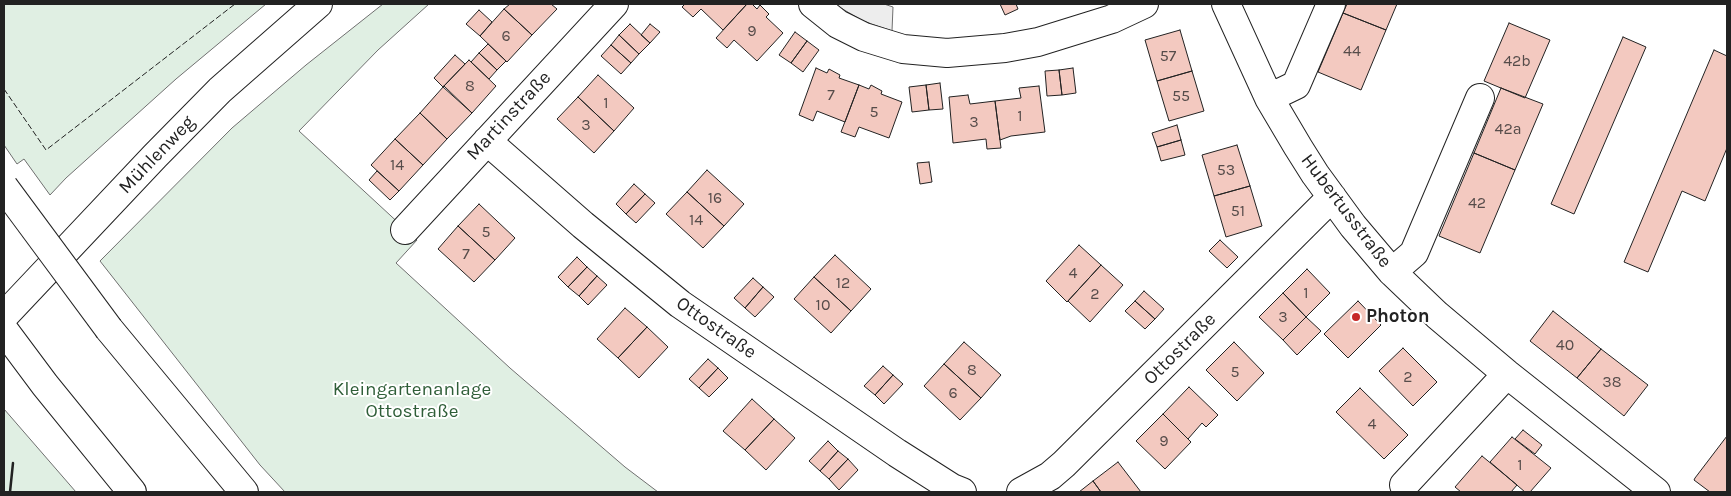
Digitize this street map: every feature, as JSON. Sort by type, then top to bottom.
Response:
[{"type":"main road","name":"Mühlenweg","points":[[4,316],[220,90],[318,4]]},
{"type":"main road","name":"Martinstraße","points":[[405,230],[614,4]]},
{"type":"main road","points":[[813,4],[838,24],[864,37],[903,49],[947,53],[1005,48],[1038,42],[1112,19],[1144,4]]},
{"type":"main road","name":"Hubertusstraße","points":[[1226,4],[1269,98],[1302,154],[1353,226],[1392,272],[1437,316],[1506,374],[1656,492]]},
{"type":"main road","points":[[1269,98],[1296,85],[1331,4]]},
{"type":"main road","points":[[1392,272],[1414,253],[1480,98]]},
{"type":"main road","name":"Ottostraße","points":[[487,141],[583,225],[680,304],[897,453],[952,488],[962,492]]},
{"type":"main road","points":[[4,187],[109,329],[244,492]]},
{"type":"main road","name":"Ottostraße","points":[[1021,492],[1050,476],[1064,464],[1332,197]]},
{"type":"main road","points":[[4,330],[45,385],[132,492]]},
{"type":"main road","points":[[1404,485],[1506,374]]},
{"type":"green space","points":[[4,4],[266,4],[176,79],[66,178],[50,195],[24,159],[17,164],[4,145]]},
{"type":"green space","name":"Kleingartenanlage Ottostraße","points":[[383,4],[429,4],[378,50],[299,131],[417,240],[396,263],[510,368],[625,467],[658,492],[285,492],[260,465],[100,261],[232,128],[306,65]]},
{"type":"green space","points":[[4,409],[76,492],[4,492]]},
{"type":"shaded area","points":[[834,4],[884,4],[893,7],[892,31],[863,21]]},
{"type":"building","points":[[510,4],[551,4],[557,9],[532,35],[504,9]]},
{"type":"building","points":[[685,4],[747,4],[723,30],[701,9],[693,17],[682,7]]},
{"type":"building","points":[[747,4],[752,4],[757,9],[760,5],[769,14],[766,17],[783,33],[757,61],[734,40],[727,48],[716,38]]},
{"type":"building","points":[[1000,4],[1016,4],[1018,9],[1005,15]]},
{"type":"building","points":[[1347,4],[1397,4],[1386,30],[1343,13]]},
{"type":"building","points":[[504,9],[532,35],[507,62],[480,36]]},
{"type":"building","points":[[479,10],[492,22],[480,36],[466,24]]},
{"type":"building","points":[[1343,13],[1386,30],[1361,90],[1318,72]]},
{"type":"building","points":[[1509,23],[1550,40],[1525,98],[1484,81]]},
{"type":"building","points":[[630,24],[650,43],[639,54],[619,35]]},
{"type":"building","points":[[650,24],[660,32],[650,43],[641,35]]},
{"type":"building","points":[[1180,30],[1192,71],[1157,81],[1145,40]]},
{"type":"building","points":[[795,32],[807,41],[791,63],[779,55]]},
{"type":"building","points":[[619,35],[639,54],[631,63],[611,45]]},
{"type":"building","points":[[1623,37],[1646,47],[1574,214],[1551,204]]},
{"type":"building","points":[[807,41],[819,50],[803,72],[791,63]]},
{"type":"building","points":[[488,44],[506,61],[497,70],[479,53]]},
{"type":"building","points":[[611,45],[631,63],[621,74],[601,56]]},
{"type":"building","points":[[1714,50],[1727,56],[1727,148],[1705,201],[1682,191],[1648,272],[1624,262]]},
{"type":"building","points":[[479,53],[497,70],[489,79],[471,62]]},
{"type":"building","points":[[455,55],[465,64],[443,87],[434,78]]},
{"type":"building","points":[[469,60],[496,86],[472,113],[443,87]]},
{"type":"building","points":[[816,68],[827,73],[829,69],[840,75],[839,78],[859,85],[845,122],[817,111],[813,121],[799,115]]},
{"type":"building","points":[[1073,68],[1076,93],[1062,95],[1059,70]]},
{"type":"building","points":[[1059,70],[1062,95],[1047,96],[1045,71]]},
{"type":"building","points":[[1192,71],[1204,111],[1169,121],[1157,81]]},
{"type":"building","points":[[598,75],[634,108],[614,131],[578,97]]},
{"type":"building","points":[[940,83],[943,109],[929,110],[926,85]]},
{"type":"building","points":[[859,85],[869,89],[871,85],[882,91],[881,94],[902,102],[889,138],[859,127],[855,137],[841,132]]},
{"type":"building","points":[[926,85],[929,110],[912,112],[909,87]]},
{"type":"building","points":[[444,86],[472,113],[447,139],[420,113]]},
{"type":"building","points":[[1039,86],[1045,132],[1011,136],[1000,140],[995,101],[1021,98],[1019,88]]},
{"type":"building","points":[[1501,88],[1543,104],[1515,170],[1474,153]]},
{"type":"building","points":[[968,95],[970,104],[995,101],[1001,148],[987,149],[986,139],[953,143],[949,97]]},
{"type":"building","points":[[578,97],[614,131],[594,153],[557,119]]},
{"type":"building","points":[[420,113],[447,139],[423,165],[395,139]]},
{"type":"building","points":[[1177,125],[1181,140],[1157,147],[1152,133]]},
{"type":"building","points":[[395,139],[423,165],[399,191],[371,165]]},
{"type":"building","points":[[1181,140],[1185,155],[1161,161],[1157,147]]},
{"type":"building","points":[[1237,145],[1250,186],[1214,196],[1202,155]]},
{"type":"building","points":[[1474,153],[1515,170],[1480,253],[1439,236]]},
{"type":"building","points":[[929,162],[932,182],[920,184],[917,163]]},
{"type":"building","points":[[707,170],[744,204],[724,226],[687,192]]},
{"type":"building","points":[[377,171],[399,191],[390,200],[369,180]]},
{"type":"building","points":[[634,184],[645,194],[626,214],[616,204]]},
{"type":"building","points":[[1250,186],[1262,226],[1226,237],[1214,196]]},
{"type":"building","points":[[687,192],[724,226],[703,248],[666,214]]},
{"type":"building","points":[[645,194],[655,203],[636,223],[626,214]]},
{"type":"building","points":[[479,204],[515,238],[495,260],[458,226]]},
{"type":"building","points":[[458,226],[495,260],[474,282],[438,249]]},
{"type":"building","points":[[1220,240],[1238,257],[1227,268],[1209,251]]},
{"type":"building","points":[[1079,245],[1101,265],[1067,302],[1046,281]]},
{"type":"building","points":[[835,255],[871,289],[851,311],[814,277]]},
{"type":"building","points":[[577,257],[587,267],[568,287],[558,277]]},
{"type":"building","points":[[1101,265],[1123,285],[1090,322],[1068,301]]},
{"type":"building","points":[[587,267],[597,276],[579,296],[568,287]]},
{"type":"building","points":[[1307,269],[1330,293],[1306,317],[1283,293]]},
{"type":"building","points":[[597,276],[607,285],[588,305],[579,296]]},
{"type":"building","points":[[814,277],[851,311],[831,333],[794,299]]},
{"type":"building","points":[[753,278],[763,287],[745,308],[734,298]]},
{"type":"building","points":[[763,287],[774,297],[755,317],[745,308]]},
{"type":"building","points":[[1144,291],[1164,309],[1155,319],[1135,301]]},
{"type":"building","points":[[1283,293],[1306,317],[1283,340],[1259,317]]},
{"type":"building","points":[[1135,301],[1155,319],[1145,329],[1125,311]]},
{"type":"building","points":[[1358,301],[1381,325],[1348,358],[1324,334]]},
{"type":"building","points":[[625,308],[647,327],[618,358],[597,339]]},
{"type":"building","points":[[1553,311],[1601,349],[1577,378],[1530,341]]},
{"type":"building","points":[[1306,317],[1321,331],[1297,355],[1283,340]]},
{"type":"building","points":[[647,327],[668,347],[639,378],[618,358]]},
{"type":"building","points":[[964,342],[1001,375],[981,398],[944,364]]},
{"type":"building","points":[[1234,342],[1264,373],[1237,401],[1206,370]]},
{"type":"building","points":[[1403,348],[1437,382],[1413,406],[1379,371]]},
{"type":"building","points":[[1601,349],[1648,385],[1624,416],[1577,378]]},
{"type":"building","points":[[708,359],[718,368],[699,388],[689,379]]},
{"type":"building","points":[[944,364],[981,398],[960,420],[924,386]]},
{"type":"building","points":[[883,366],[893,375],[875,395],[864,386]]},
{"type":"building","points":[[718,368],[728,378],[709,397],[699,388]]},
{"type":"building","points":[[893,375],[903,384],[884,404],[875,395]]},
{"type":"building","points":[[1189,387],[1218,415],[1206,427],[1202,423],[1188,439],[1163,414]]},
{"type":"building","points":[[1360,388],[1408,435],[1384,459],[1336,412]]},
{"type":"building","points":[[752,399],[774,419],[745,450],[723,431]]},
{"type":"building","points":[[1163,414],[1191,442],[1165,469],[1136,441]]},
{"type":"building","points":[[774,419],[795,438],[766,470],[745,450]]},
{"type":"building","points":[[1523,430],[1542,445],[1535,454],[1515,439]]},
{"type":"building","points":[[1727,436],[1727,492],[1710,492],[1694,480]]},
{"type":"building","points":[[1512,437],[1551,468],[1530,492],[1525,492],[1490,462]]},
{"type":"building","points":[[828,441],[838,451],[820,471],[809,461]]},
{"type":"building","points":[[838,451],[848,459],[829,479],[820,471]]},
{"type":"building","points":[[1482,456],[1517,485],[1511,492],[1461,492],[1455,487]]},
{"type":"building","points":[[848,459],[858,470],[839,490],[829,479]]},
{"type":"building","points":[[1118,462],[1141,492],[1101,492],[1093,481]]},
{"type":"building","points":[[1093,481],[1101,492],[1079,492]]},
{"type":"fence","points":[[4,89],[46,150],[235,4]]},
{"type":"wall","points":[[10,492],[13,463]]},
{"type":"place","name":"Photon","points":[[1356,317]]}]
